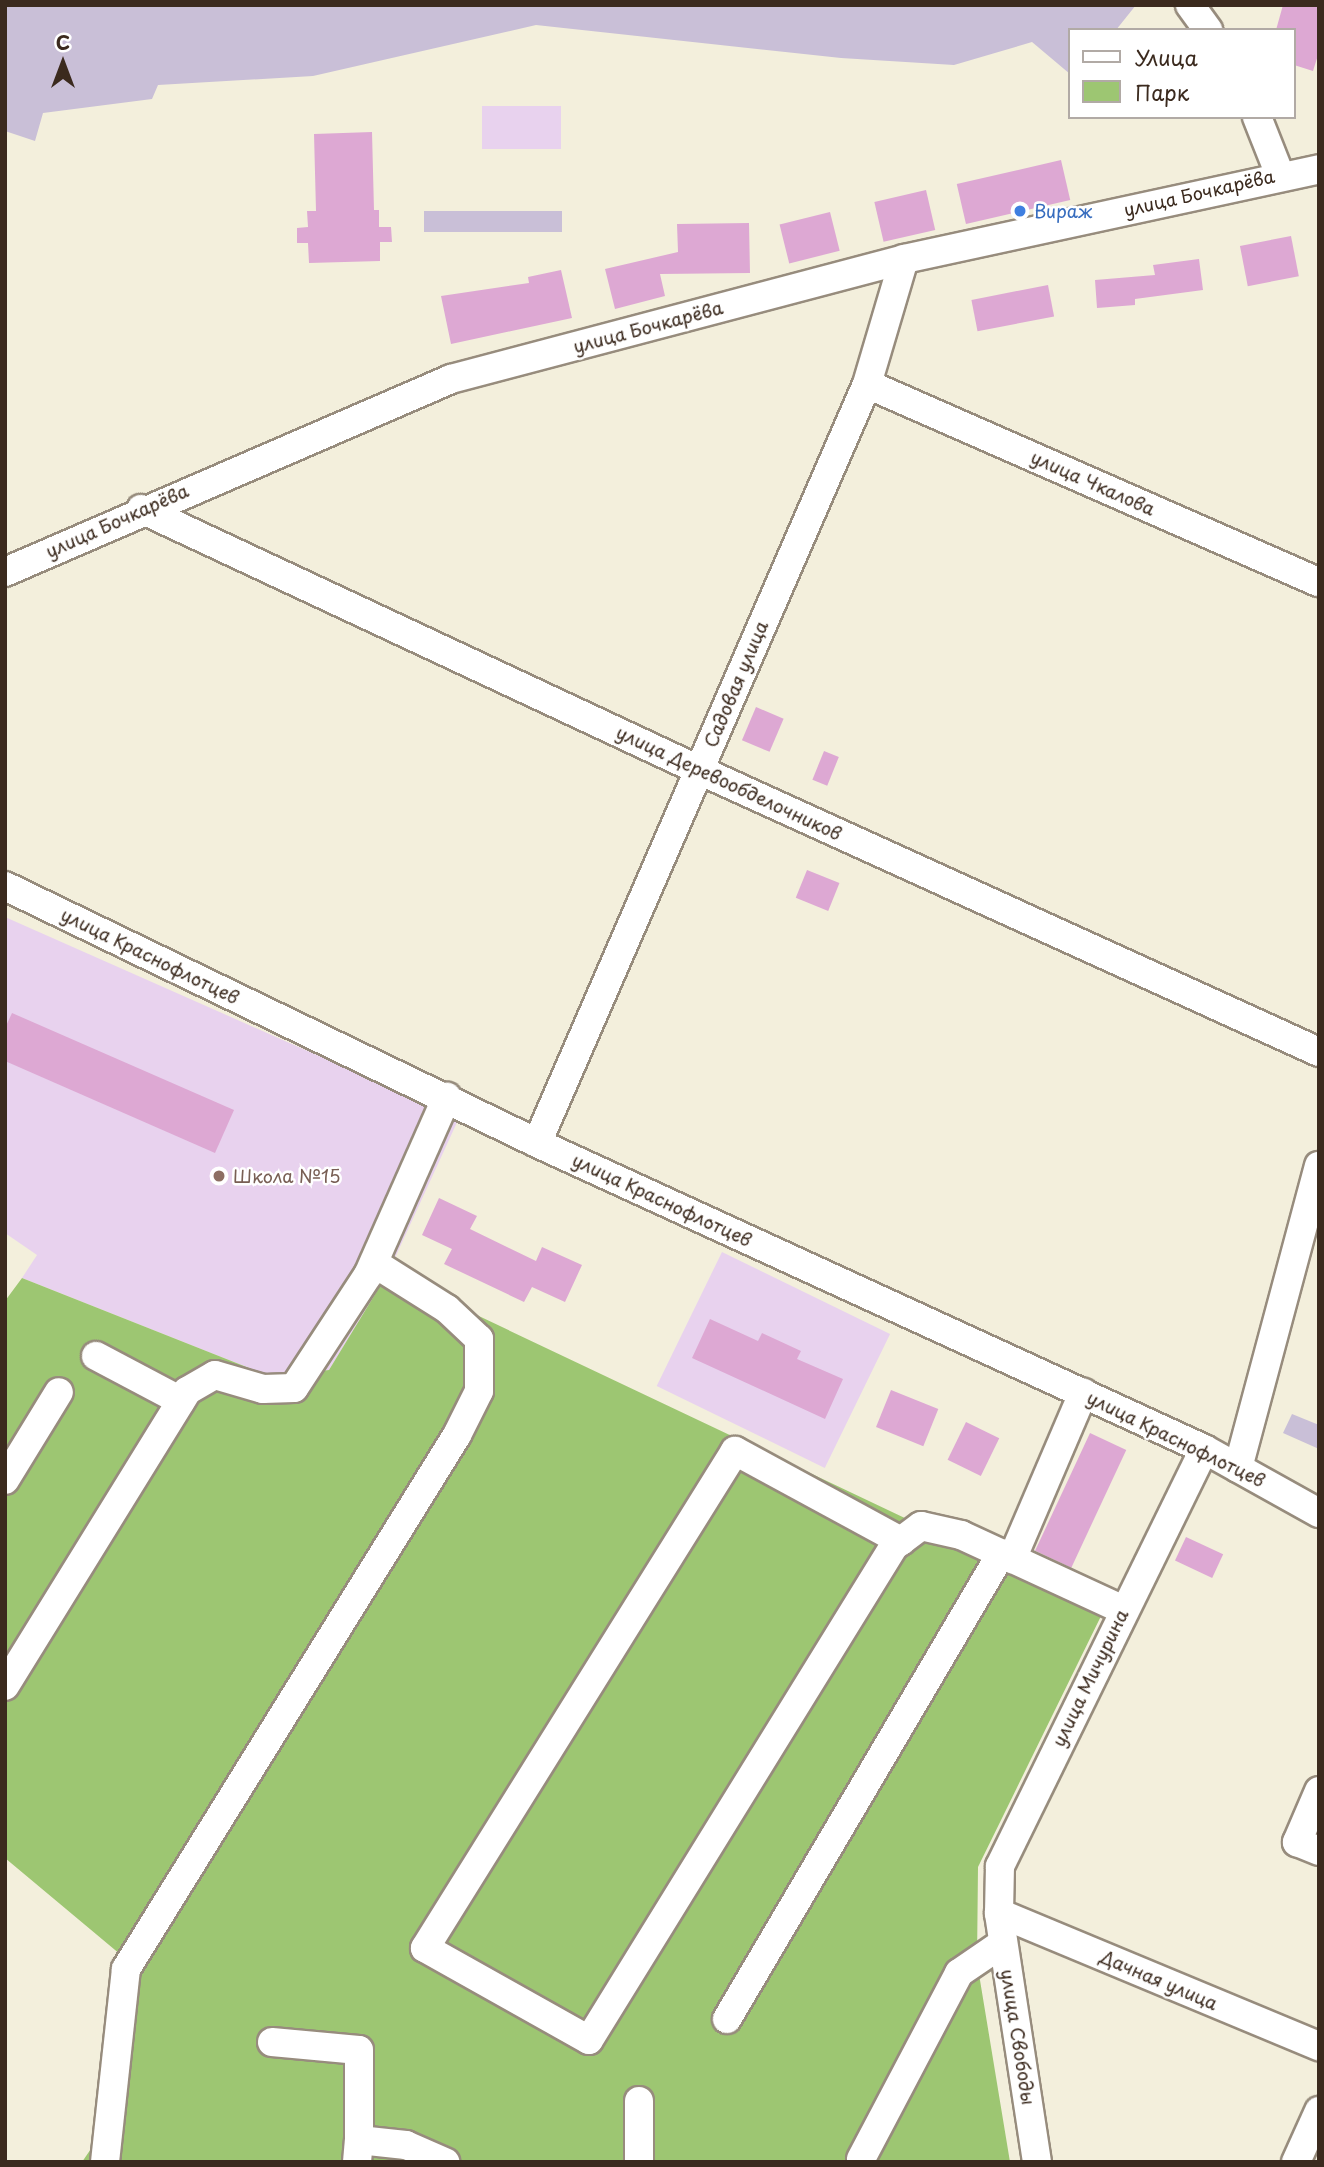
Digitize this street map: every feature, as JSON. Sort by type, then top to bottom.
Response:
[{"type":"street","points":[[1190,5],[1207,28]]},
{"type":"street","points":[[1258,119],[1280,175]]},
{"type":"street","name":"улица Бочкарёва","points":[[5,572],[141,509],[451,379],[904,259],[1280,175],[1319,169]]},
{"type":"street","name":"Садовая улица","points":[[537,1143],[867,384],[904,259]]},
{"type":"street","name":"улица Чкалова","points":[[867,384],[1319,582]]},
{"type":"street","name":"улица Деревообделочников","points":[[141,509],[699,770],[1319,1052]]},
{"type":"street","name":"улица Краснофлотцев","points":[[5,886],[447,1097],[537,1143],[1204,1449],[1319,1513]]},
{"type":"street","points":[[5,1686],[187,1391],[215,1375],[263,1389],[294,1388],[374,1263],[447,1097]]},
{"type":"street","points":[[1238,1468],[1319,1166]]},
{"type":"street","points":[[105,2162],[126,1969],[457,1435],[479,1391],[479,1339],[447,1309],[374,1263]]},
{"type":"street","points":[[96,1356],[181,1401]]},
{"type":"street","points":[[5,1480],[60,1392]]},
{"type":"street","points":[[727,2018],[1007,1556],[1083,1393]]},
{"type":"street","name":"улица Мичурина","points":[[999,1913],[1000,1867],[1123,1610],[1204,1449]]},
{"type":"street","points":[[901,1541],[735,1451],[425,1948],[589,2040],[901,1541],[921,1526],[934,1526],[1007,1556],[1123,1610]]},
{"type":"street","points":[[1319,1791],[1297,1843],[1319,1851]]},
{"type":"street","name":"улица Свободы","points":[[999,1913],[1037,2162]]},
{"type":"street","name":"Дачная улица","points":[[999,1913],[1319,2046]]},
{"type":"street","points":[[861,2159],[959,1973],[1003,1943]]},
{"type":"street","points":[[272,2042],[359,2050],[358,2151],[406,2145],[445,2162]]},
{"type":"street","points":[[639,2101],[639,2162]]},
{"type":"street","points":[[1296,2162],[1319,2111]]},
{"type":"shaded area","points":[[5,5],[1136,5],[1118,28],[1068,28],[1068,72],[1032,42],[954,65],[841,58],[536,25],[313,76],[158,85],[152,99],[43,113],[35,141],[5,131]]},
{"type":"shaded area","points":[[482,106],[561,106],[561,149],[482,149]]},
{"type":"shaded area","points":[[424,211],[562,211],[562,232],[424,232]]},
{"type":"shaded area","name":"Школа №15","points":[[5,917],[459,1118],[388,1273],[329,1370],[272,1377],[22,1278],[37,1255],[5,1233]]},
{"type":"shaded area","points":[[722,1252],[890,1334],[825,1468],[657,1386]]},
{"type":"shaded area","points":[[1292,1414],[1319,1425],[1319,1449],[1283,1433]]},
{"type":"green space","points":[[388,1273],[1103,1612],[978,1867],[977,1962],[1010,2162],[82,2162],[114,2115],[133,1965],[5,1858],[5,1301],[22,1278],[272,1377],[329,1370]]},
{"type":"building","points":[[1283,5],[1319,5],[1319,52],[1313,71],[1296,66],[1296,28],[1277,28]]},
{"type":"building","points":[[372,132],[374,210],[379,210],[379,227],[391,227],[392,242],[380,242],[380,261],[309,263],[308,243],[297,243],[297,228],[308,227],[307,211],[316,211],[314,134]]},
{"type":"building","points":[[1061,160],[1070,200],[966,224],[957,184]]},
{"type":"building","points":[[926,190],[935,230],[884,242],[874,202]]},
{"type":"building","points":[[830,212],[840,251],[789,263],[780,225]]},
{"type":"building","points":[[749,223],[750,273],[660,274],[665,296],[615,309],[605,269],[678,252],[677,224]]},
{"type":"building","points":[[1291,236],[1299,276],[1248,286],[1240,246]]},
{"type":"building","points":[[1199,259],[1203,290],[1135,299],[1135,305],[1097,308],[1095,280],[1155,275],[1153,265]]},
{"type":"building","points":[[561,270],[572,318],[451,344],[441,296],[529,283],[528,277]]},
{"type":"building","points":[[1048,285],[1054,316],[978,331],[971,300]]},
{"type":"building","points":[[756,707],[784,719],[770,752],[742,740]]},
{"type":"building","points":[[824,751],[839,757],[827,786],[812,780]]},
{"type":"building","points":[[807,870],[839,883],[828,911],[796,898]]},
{"type":"building","points":[[12,1013],[234,1110],[215,1153],[5,1061],[5,1028]]},
{"type":"building","points":[[439,1198],[477,1216],[470,1229],[536,1261],[542,1247],[582,1265],[565,1302],[532,1287],[524,1302],[444,1264],[452,1249],[422,1235]]},
{"type":"building","points":[[710,1319],[758,1341],[762,1333],[801,1351],[797,1359],[843,1379],[825,1419],[692,1358]]},
{"type":"building","points":[[891,1390],[938,1409],[923,1446],[876,1427]]},
{"type":"building","points":[[966,1422],[999,1438],[981,1476],[948,1460]]},
{"type":"building","points":[[1090,1433],[1126,1450],[1071,1568],[1035,1551]]},
{"type":"building","points":[[1186,1537],[1223,1554],[1212,1578],[1175,1561]]},
{"type":"place","name":"Вираж","points":[[1020,211]]},
{"type":"place","name":"Школа №15","points":[[219,1176]]}]
